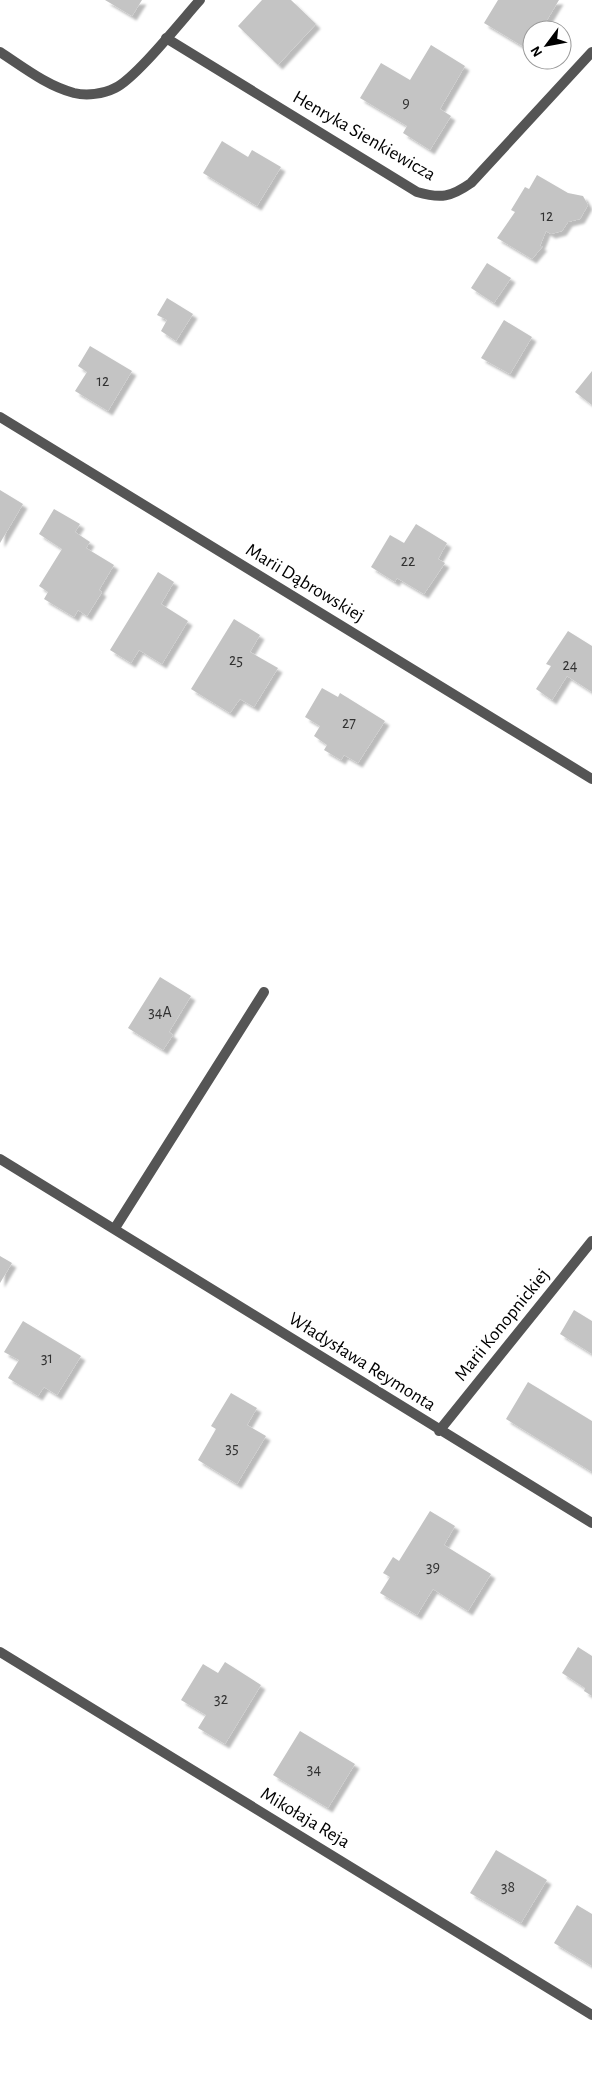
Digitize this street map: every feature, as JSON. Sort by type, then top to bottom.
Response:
[{"type":"street","points":[[0,52],[52,84],[74,93],[95,94],[116,88],[132,74],[200,0]]},
{"type":"street","name":"Henryka Sienkiewicza","points":[[166,38],[416,192],[435,197],[455,194],[471,182],[592,52]]},
{"type":"street","name":"Marii Dąbrowskiej","points":[[0,417],[592,779]]},
{"type":"street","points":[[115,1228],[264,992]]},
{"type":"street","name":"Władysława Reymonta","points":[[0,1159],[115,1228],[439,1431],[592,1523]]},
{"type":"street","name":"Marii Konopnickiej","points":[[439,1431],[592,1241]]},
{"type":"street","name":"Mikołaja Reja","points":[[0,1652],[592,2014]]},
{"type":"building","points":[[105,0],[142,0],[132,16]]},
{"type":"building","points":[[262,0],[291,0],[316,24],[278,65],[238,26]]},
{"type":"building","points":[[498,0],[559,0],[547,20],[522,20],[522,46],[484,23]]},
{"type":"building","points":[[431,45],[465,66],[440,109],[451,116],[430,150],[403,133],[407,126],[360,98],[381,63],[410,80]]},
{"type":"building","points":[[222,141],[248,157],[252,150],[281,167],[257,206],[203,173]]},
{"type":"building","points":[[537,175],[568,193],[583,196],[588,205],[580,219],[568,222],[562,231],[551,234],[546,231],[540,246],[543,246],[532,259],[497,238],[515,212],[511,210],[525,187],[529,189]]},
{"type":"building","points":[[487,263],[511,278],[494,303],[471,288]]},
{"type":"building","points":[[167,298],[193,314],[176,341],[161,331],[167,320],[157,315]]},
{"type":"building","points":[[504,320],[532,337],[510,374],[481,358]]},
{"type":"building","points":[[90,346],[132,371],[108,411],[75,391],[87,372],[78,366]]},
{"type":"building","points":[[592,371],[592,405],[575,392]]},
{"type":"building","points":[[0,490],[23,504],[0,543]]},
{"type":"building","points":[[54,509],[80,524],[75,532],[90,542],[86,548],[114,565],[99,590],[102,592],[87,616],[78,610],[74,617],[44,599],[48,592],[39,586],[62,549],[39,534]]},
{"type":"building","points":[[416,524],[447,543],[438,559],[445,563],[424,594],[397,578],[395,582],[371,567],[390,535],[404,543]]},
{"type":"building","points":[[158,572],[174,582],[161,604],[188,621],[162,664],[139,650],[131,663],[110,650]]},
{"type":"building","points":[[234,619],[260,635],[250,652],[278,668],[254,707],[240,699],[230,713],[191,689]]},
{"type":"building","points":[[568,631],[592,646],[592,692],[567,676],[552,700],[536,689],[551,666],[546,664]]},
{"type":"building","points":[[322,688],[338,697],[340,693],[385,721],[358,763],[344,755],[341,760],[324,750],[327,745],[314,736],[320,726],[305,717]]},
{"type":"building","points":[[160,977],[191,996],[169,1032],[173,1035],[163,1050],[128,1028]]},
{"type":"building","points":[[0,1256],[12,1263],[0,1283]]},
{"type":"building","points":[[574,1310],[592,1321],[592,1354],[560,1334]]},
{"type":"building","points":[[23,1321],[81,1356],[57,1395],[44,1387],[38,1396],[8,1378],[19,1360],[4,1352]]},
{"type":"building","points":[[528,1382],[592,1421],[592,1472],[506,1419]]},
{"type":"building","points":[[231,1393],[257,1408],[247,1425],[266,1436],[237,1484],[198,1460],[216,1429],[211,1426]]},
{"type":"building","points":[[430,1511],[455,1526],[444,1545],[491,1574],[468,1611],[433,1589],[417,1615],[380,1593],[390,1577],[383,1573],[393,1557],[399,1561]]},
{"type":"building","points":[[578,1647],[592,1656],[592,1696],[584,1691],[585,1688],[562,1673]]},
{"type":"building","points":[[225,1662],[261,1685],[225,1744],[198,1728],[206,1715],[181,1700],[203,1664],[218,1673]]},
{"type":"building","points":[[300,1731],[355,1764],[328,1808],[273,1775]]},
{"type":"building","points":[[496,1850],[547,1880],[521,1923],[470,1893]]},
{"type":"building","points":[[577,1905],[592,1914],[592,1966],[554,1943]]}]
